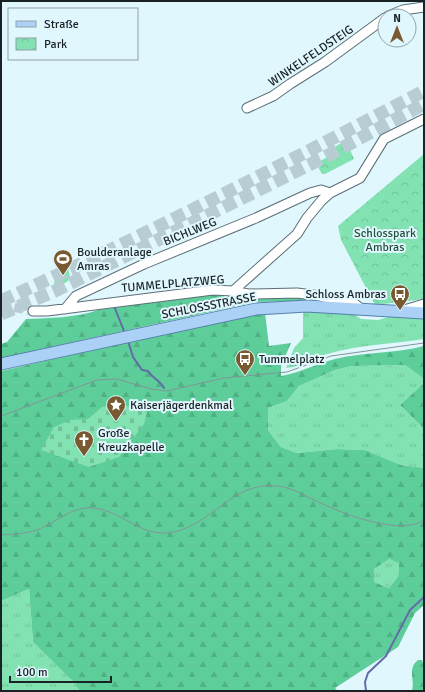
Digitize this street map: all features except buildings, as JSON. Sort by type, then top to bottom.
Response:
[{"type":"main road","name":"SCHLOSSSTRASSE","points":[[1,364],[256,309],[307,306],[400,311]]},
{"type":"main road","points":[[400,311],[424,313]]},
{"type":"street","name":"WINKELFELDSTEIG","points":[[247,108],[273,96],[325,62],[377,24]]},
{"type":"street","name":"BICHLWEG","points":[[233,291],[297,234],[315,207],[330,192],[360,178],[380,144],[388,136],[424,119]]},
{"type":"street","name":"BICHLWEG","points":[[65,309],[76,296],[144,264],[256,218],[310,193],[321,190],[330,192]]},
{"type":"street","name":"TUMMELPLATZWEG","points":[[33,310],[65,309],[213,290],[233,291],[248,294],[297,293],[320,296],[355,304],[362,309]]},
{"type":"street","name":"SCHLOSSSTRASSE","points":[[400,311],[424,304]]},
{"type":"green space","points":[[346,140],[354,159],[325,174],[322,174],[319,169],[320,161],[326,158],[327,152]]},
{"type":"green space","name":"Schlosspark Ambras","points":[[424,154],[424,299],[375,305],[341,240],[338,226]]},
{"type":"green space","name":"Boulderanlage Amras","points":[[68,268],[70,277],[68,281],[62,285],[54,284],[56,272]]},
{"type":"green space","points":[[217,293],[312,298],[312,301],[255,302],[1,358],[1,344],[7,342],[26,319],[71,316],[98,310]]},
{"type":"green space","points":[[303,311],[352,313],[361,319],[378,320],[392,316],[424,319],[424,339],[339,351],[297,366],[286,368],[294,348],[303,338]]},
{"type":"green space","points":[[265,313],[269,346],[291,343],[281,366],[281,376],[344,357],[404,350],[424,346],[424,379],[405,365],[352,366],[335,370],[299,386],[287,401],[268,408],[268,430],[281,447],[297,453],[337,449],[365,450],[401,465],[424,468],[424,605],[415,613],[398,647],[335,688],[338,691],[80,691],[74,682],[33,642],[29,589],[1,601],[1,371],[241,316]],"holes":[[[389,559],[399,563],[399,575],[389,588],[374,582],[374,569]]]},
{"type":"green space","points":[[405,365],[424,379],[424,383],[400,405],[424,429],[424,468],[401,465],[365,450],[337,449],[297,453],[281,447],[268,430],[268,408],[287,401],[299,386],[335,370],[352,366]]},
{"type":"green space","points":[[424,383],[424,429],[400,405]]},
{"type":"green space","points":[[121,404],[147,412],[144,424],[119,457],[89,467],[41,450],[54,427],[70,420],[88,419],[102,407]]},
{"type":"green space","points":[[388,559],[399,562],[399,575],[389,588],[374,582],[374,569]]},
{"type":"green space","points":[[29,589],[33,642],[75,682],[80,691],[1,691],[1,601]]},
{"type":"green space","points":[[418,660],[422,660],[423,662],[424,691],[412,691],[412,671]]},
{"type":"waterway","points":[[114,306],[124,331]]},
{"type":"waterway","points":[[128,341],[133,357],[142,370],[148,371],[161,383],[164,388]]},
{"type":"waterway","points":[[366,691],[365,682],[368,673],[386,656],[410,610],[424,597]]},
{"type":"tunnel","points":[[1,301],[214,199],[424,91]]},
{"type":"tunnel","points":[[1,314],[55,291],[323,158],[424,104]]},
{"type":"tunnel","points":[[1,305],[33,311]]},
{"type":"tram line","points":[[1,416],[97,380],[117,379],[151,389],[167,391],[224,378],[287,372],[331,356],[424,343]]},
{"type":"tram line","points":[[1,535],[37,530],[71,512],[85,508],[105,510],[145,530],[168,533],[181,530],[205,517],[238,495],[250,489],[263,486],[284,487],[333,509],[359,518],[388,525],[402,526],[414,524],[424,520]]},
{"type":"place","name":"Boulderanlage Amras","points":[[63,276]]},
{"type":"place","name":"Schloss Ambras","points":[[400,311]]},
{"type":"place","name":"Tummelplatz","points":[[245,376]]},
{"type":"place","name":"Kaiserjägerdenkmal","points":[[116,422]]},
{"type":"place","name":"Große Kreuzkapelle","points":[[84,457]]}]
